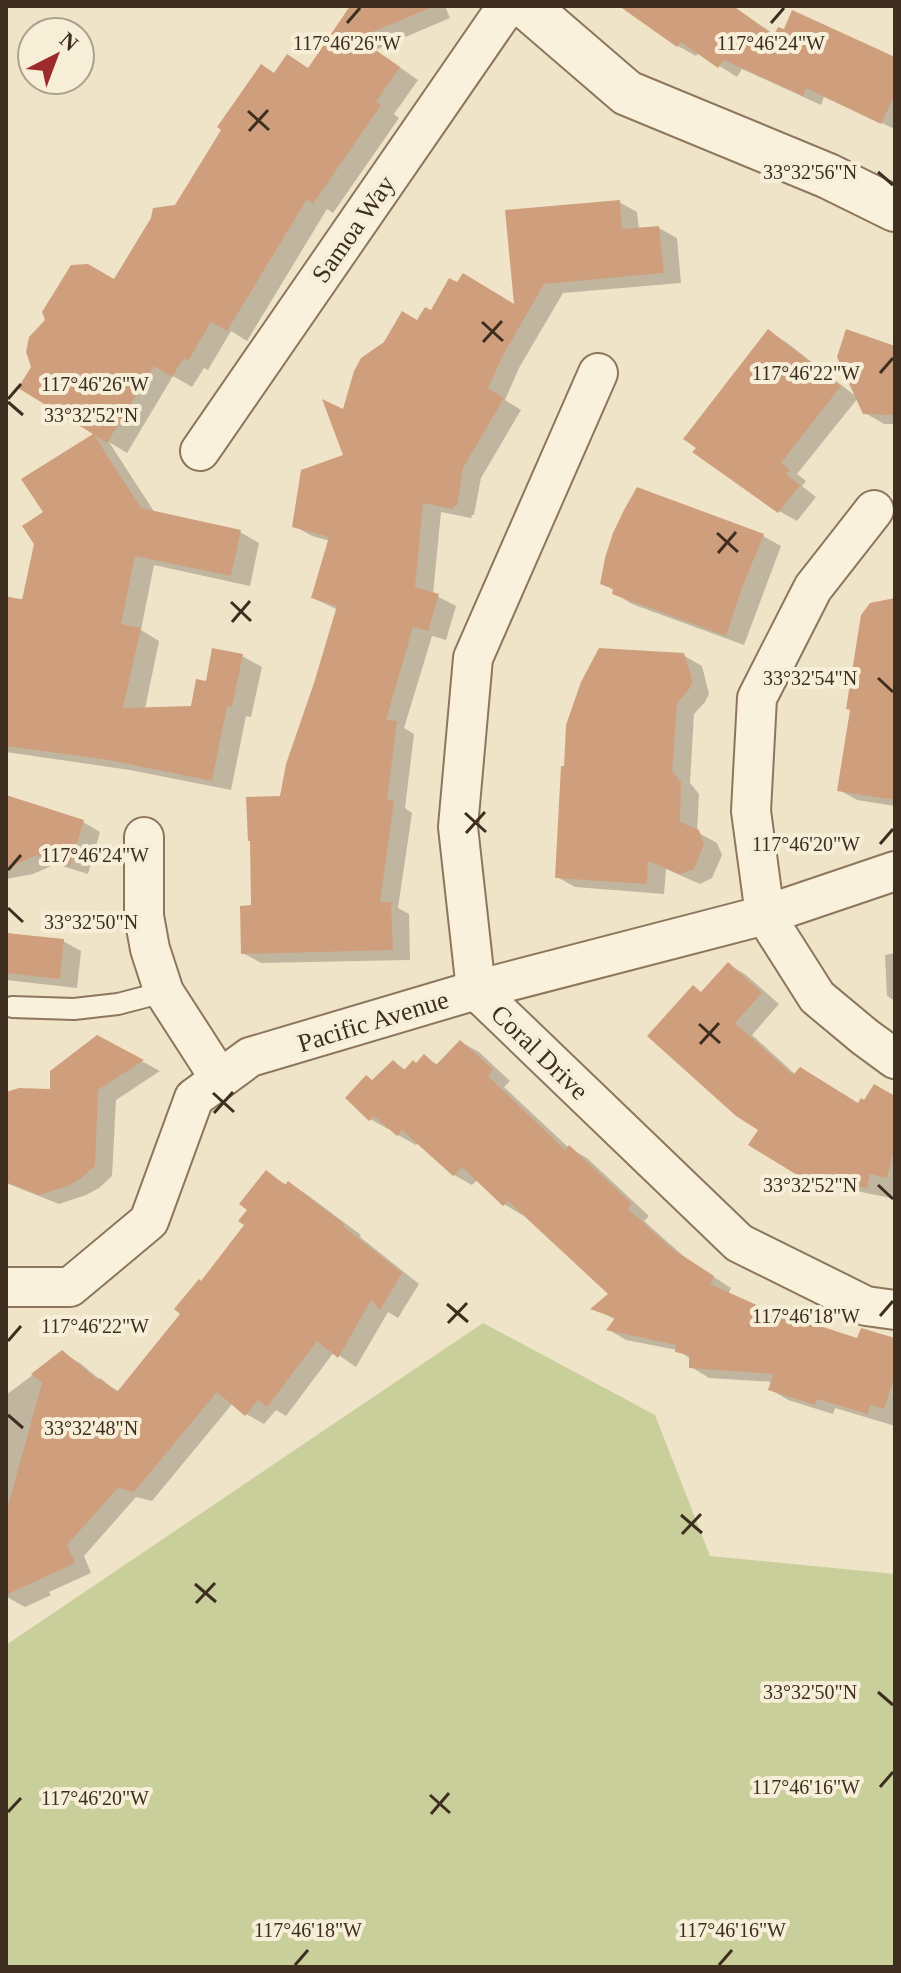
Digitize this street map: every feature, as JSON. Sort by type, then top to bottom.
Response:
[{"type":"street","name":"Samoa Way","points":[[200,451],[507,6]]},
{"type":"street","points":[[526,6],[627,93],[828,176],[895,209]]},
{"type":"street","name":"Coral Drive","points":[[598,373],[473,658],[458,827],[476,990],[739,1243],[866,1306],[895,1310]]},
{"type":"street","points":[[874,510],[813,588],[757,698],[751,811],[765,915],[817,997],[895,1059]]},
{"type":"street","points":[[144,837],[144,916],[150,949],[164,992],[220,1079]]},
{"type":"street","name":"Pacific Avenue","points":[[7,1287],[70,1287],[149,1221],[194,1098],[250,1057],[476,990],[765,915],[895,871]]},
{"type":"lane","points":[[12,1007],[74,1009],[118,1004],[164,992]]},
{"type":"green space","points":[[483,1323],[655,1415],[710,1556],[895,1574],[895,1967],[6,1967],[6,1645]]},
{"type":"building","points":[[350,6],[435,6],[358,38],[400,67],[376,102],[381,105],[313,204],[307,199],[227,331],[211,322],[188,361],[184,358],[172,377],[154,366],[107,443],[94,435],[141,508],[241,530],[231,576],[135,556],[121,624],[141,628],[123,708],[191,706],[196,679],[206,681],[212,648],[243,654],[232,707],[227,706],[212,781],[109,760],[6,746],[6,596],[22,600],[34,544],[22,526],[43,512],[21,479],[93,434],[18,388],[31,367],[26,352],[29,337],[45,320],[42,312],[71,265],[88,264],[114,279],[151,218],[153,208],[175,205],[221,130],[217,127],[261,64],[274,73],[287,54],[308,68]]},
{"type":"building","points":[[619,6],[733,6],[774,35],[778,27],[784,29],[792,10],[895,57],[895,94],[881,124],[806,88],[803,96],[724,60],[718,68],[681,42],[677,47]]},
{"type":"building","points":[[620,200],[622,229],[659,226],[664,273],[544,284],[488,388],[504,398],[463,468],[457,506],[453,509],[423,503],[415,587],[439,594],[428,631],[413,627],[386,720],[397,721],[387,800],[394,801],[380,902],[391,902],[393,950],[241,954],[240,906],[251,905],[246,797],[280,796],[286,764],[337,606],[311,598],[329,537],[292,527],[301,470],[343,455],[322,399],[343,409],[361,358],[384,342],[402,311],[417,320],[425,307],[431,310],[449,278],[457,282],[463,273],[514,304],[505,210]]},
{"type":"building","points":[[768,329],[841,386],[781,463],[790,470],[786,474],[800,485],[778,513],[692,452],[696,448],[683,439]]},
{"type":"building","points":[[846,329],[895,346],[895,415],[863,414],[837,357]]},
{"type":"building","points":[[637,487],[764,534],[726,636],[612,594],[613,589],[600,584],[613,533]]},
{"type":"building","points":[[895,598],[895,800],[837,791],[861,615],[870,603]]},
{"type":"building","points":[[599,648],[684,653],[691,676],[688,691],[677,703],[672,771],[681,782],[680,822],[699,830],[704,844],[694,869],[680,874],[648,861],[647,884],[555,878],[566,725],[581,682]]},
{"type":"building","points":[[6,795],[84,820],[70,866],[37,855],[6,869]]},
{"type":"building","points":[[6,933],[64,939],[60,979],[6,973]]},
{"type":"building","points":[[728,962],[762,993],[735,1023],[793,1075],[800,1067],[858,1103],[861,1098],[864,1100],[874,1084],[895,1096],[895,1146],[887,1178],[870,1174],[867,1188],[820,1178],[815,1186],[748,1145],[758,1130],[736,1116],[647,1036],[693,985],[701,992]]},
{"type":"building","points":[[97,1035],[144,1060],[98,1090],[95,1166],[68,1186],[39,1195],[6,1182],[6,1092],[19,1088],[50,1089],[50,1071]]},
{"type":"building","points":[[460,1040],[493,1069],[488,1076],[565,1150],[569,1145],[632,1204],[628,1209],[671,1248],[714,1276],[710,1284],[761,1307],[857,1338],[861,1328],[895,1338],[895,1375],[884,1409],[870,1405],[868,1414],[817,1399],[815,1405],[768,1390],[773,1374],[689,1368],[689,1355],[675,1352],[676,1345],[606,1330],[615,1318],[590,1309],[608,1294],[508,1201],[503,1206],[462,1167],[453,1176],[402,1130],[397,1136],[374,1116],[369,1121],[345,1098],[366,1075],[372,1080],[393,1060],[404,1070],[424,1054],[436,1065]]},
{"type":"building","points":[[266,1170],[285,1185],[288,1181],[402,1273],[380,1310],[371,1300],[338,1358],[317,1341],[267,1407],[258,1400],[245,1416],[217,1392],[134,1492],[118,1488],[67,1545],[75,1563],[6,1595],[6,1513],[42,1383],[31,1374],[62,1350],[117,1392],[180,1314],[174,1309],[199,1279],[201,1281],[244,1225],[238,1221],[247,1210],[239,1204]]}]
